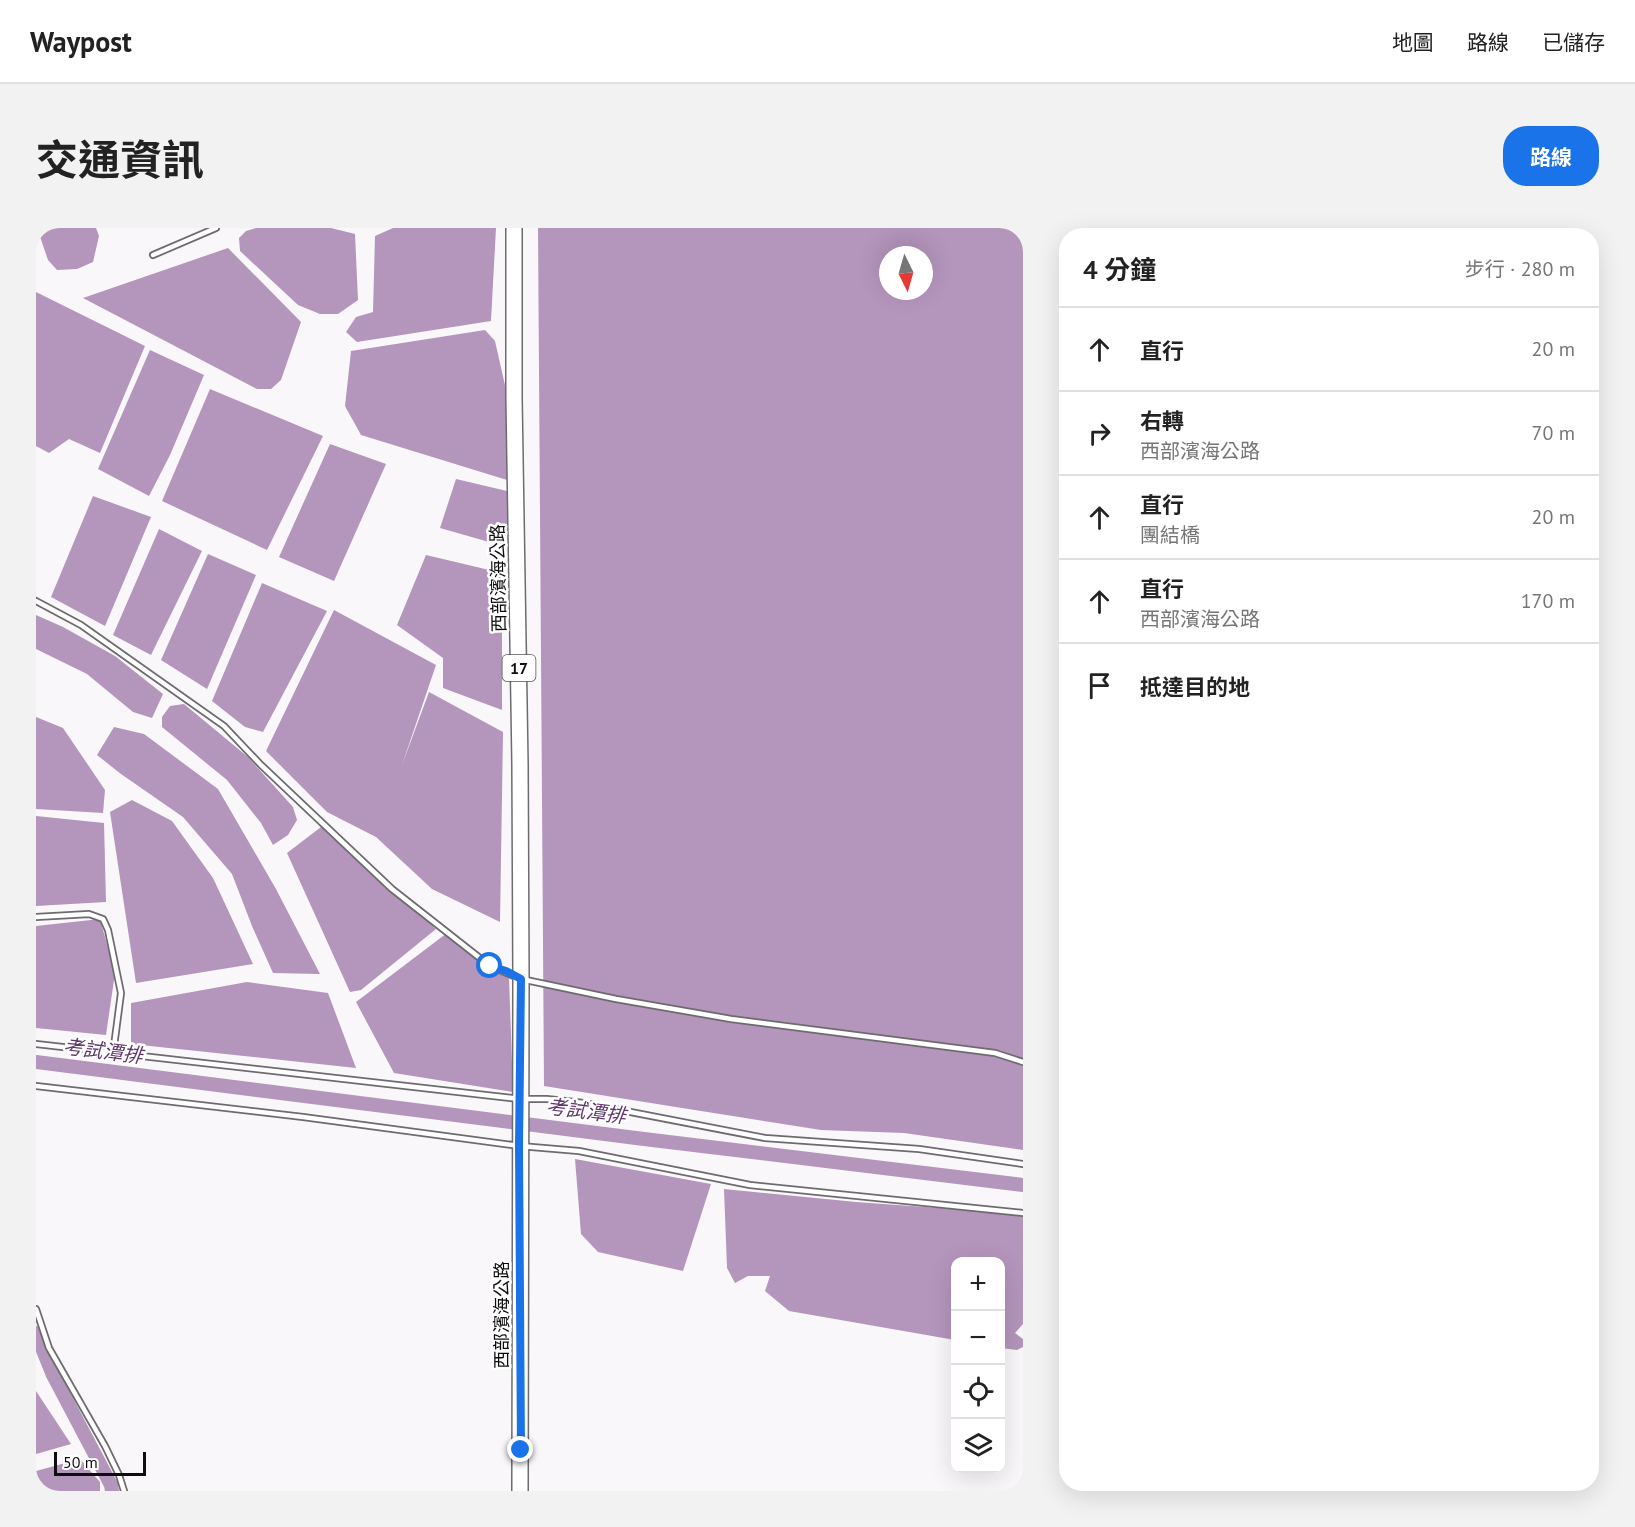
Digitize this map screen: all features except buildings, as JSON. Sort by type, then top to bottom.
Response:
[{"type":"main road","name":"西部濱海公路","points":[[514,228],[514,398],[520,764],[520,1103]]},
{"type":"main road","name":"17","points":[[520,1103],[520,1142]]},
{"type":"main road","name":"西部濱海公路","points":[[520,1142],[520,1491]]},
{"type":"lane","points":[[153,255],[216,228]]},
{"type":"lane","points":[[36,601],[81,625],[224,726],[261,765],[392,889],[490,966],[521,979],[616,999],[731,1019],[995,1053],[1023,1062]]},
{"type":"lane","points":[[36,917],[89,914],[103,918],[108,930],[121,993],[113,1054]]},
{"type":"lane","points":[[36,1044],[520,1103],[547,1099],[584,1103],[765,1138],[920,1149],[1023,1164]]},
{"type":"lane","points":[[36,1086],[520,1142],[579,1151],[750,1185],[1023,1213]]},
{"type":"lane","points":[[36,1309],[48,1348],[105,1446],[124,1491]]},
{"type":"shaded area","points":[[37,228],[96,228],[99,236],[93,262],[77,269],[57,270],[48,260]]},
{"type":"shaded area","points":[[256,228],[331,228],[355,234],[358,300],[338,314],[320,314],[298,305],[240,251],[239,238],[246,231]]},
{"type":"shaded area","points":[[393,228],[496,228],[491,321],[357,342],[346,332],[356,317],[373,312],[375,236]]},
{"type":"shaded area","points":[[538,228],[1023,228],[1023,1150],[904,1133],[821,1130],[544,1086]]},
{"type":"shaded area","points":[[228,248],[301,322],[281,380],[271,389],[257,389],[83,298]]},
{"type":"shaded area","points":[[36,292],[145,346],[100,453],[69,439],[49,453],[36,446]]},
{"type":"shaded area","points":[[485,330],[495,341],[509,403],[507,480],[361,435],[345,406],[351,351]]},
{"type":"shaded area","points":[[150,350],[204,375],[170,455],[149,496],[98,469]]},
{"type":"shaded area","points":[[210,389],[323,436],[267,550],[162,501]]},
{"type":"shaded area","points":[[330,444],[386,464],[334,581],[279,557]]},
{"type":"shaded area","points":[[456,479],[507,491],[507,530],[503,546],[440,528]]},
{"type":"shaded area","points":[[93,496],[151,517],[105,626],[51,597]]},
{"type":"shaded area","points":[[159,529],[202,551],[151,655],[113,635]]},
{"type":"shaded area","points":[[208,554],[256,575],[207,689],[161,660]]},
{"type":"shaded area","points":[[426,555],[502,573],[502,710],[443,688],[443,658],[397,625]]},
{"type":"shaded area","points":[[262,583],[327,611],[263,732],[245,727],[212,701]]},
{"type":"shaded area","points":[[334,610],[436,665],[402,765],[429,692],[503,732],[500,922],[432,889],[376,837],[327,812],[266,751]]},
{"type":"shaded area","points":[[36,615],[115,656],[163,694],[152,718],[133,712],[87,674],[36,649]]},
{"type":"shaded area","points":[[184,704],[248,757],[293,807],[297,820],[288,835],[273,845],[261,823],[227,780],[162,727],[162,717],[170,706]]},
{"type":"shaded area","points":[[36,717],[63,728],[105,790],[103,813],[36,809]]},
{"type":"shaded area","points":[[114,727],[144,734],[218,789],[276,889],[320,974],[273,973],[232,874],[183,817],[97,755]]},
{"type":"shaded area","points":[[132,800],[172,821],[213,878],[253,964],[136,983],[110,812]]},
{"type":"shaded area","points":[[36,816],[104,823],[106,902],[36,906]]},
{"type":"shaded area","points":[[325,824],[436,929],[361,990],[350,992],[287,853]]},
{"type":"shaded area","points":[[100,919],[115,973],[106,1035],[36,1028],[36,926]]},
{"type":"shaded area","points":[[447,933],[509,978],[513,1092],[394,1073],[356,1002]]},
{"type":"shaded area","points":[[247,982],[328,993],[356,1068],[131,1044],[131,1003]]},
{"type":"shaded area","points":[[575,1159],[711,1184],[683,1271],[598,1252],[581,1234]]},
{"type":"shaded area","points":[[724,1189],[856,1202],[1023,1214],[1023,1324],[1015,1333],[1023,1339],[1023,1347],[1017,1350],[1005,1348],[1005,1257],[951,1257],[951,1339],[789,1311],[765,1291],[770,1276],[748,1276],[735,1283],[727,1268]]},
{"type":"shaded area","points":[[36,1391],[71,1444],[36,1454]]},
{"type":"shaded area","points":[[80,1459],[100,1482],[100,1491],[36,1491],[36,1471]]},
{"type":"waterway","name":"考試潭排","points":[[36,1062],[1023,1185]]},
{"type":"waterway","points":[[36,1333],[53,1375],[111,1485],[112,1491]]},
{"type":"route","points":[[490,966],[521,979],[519,1146],[521,1450]]}]
